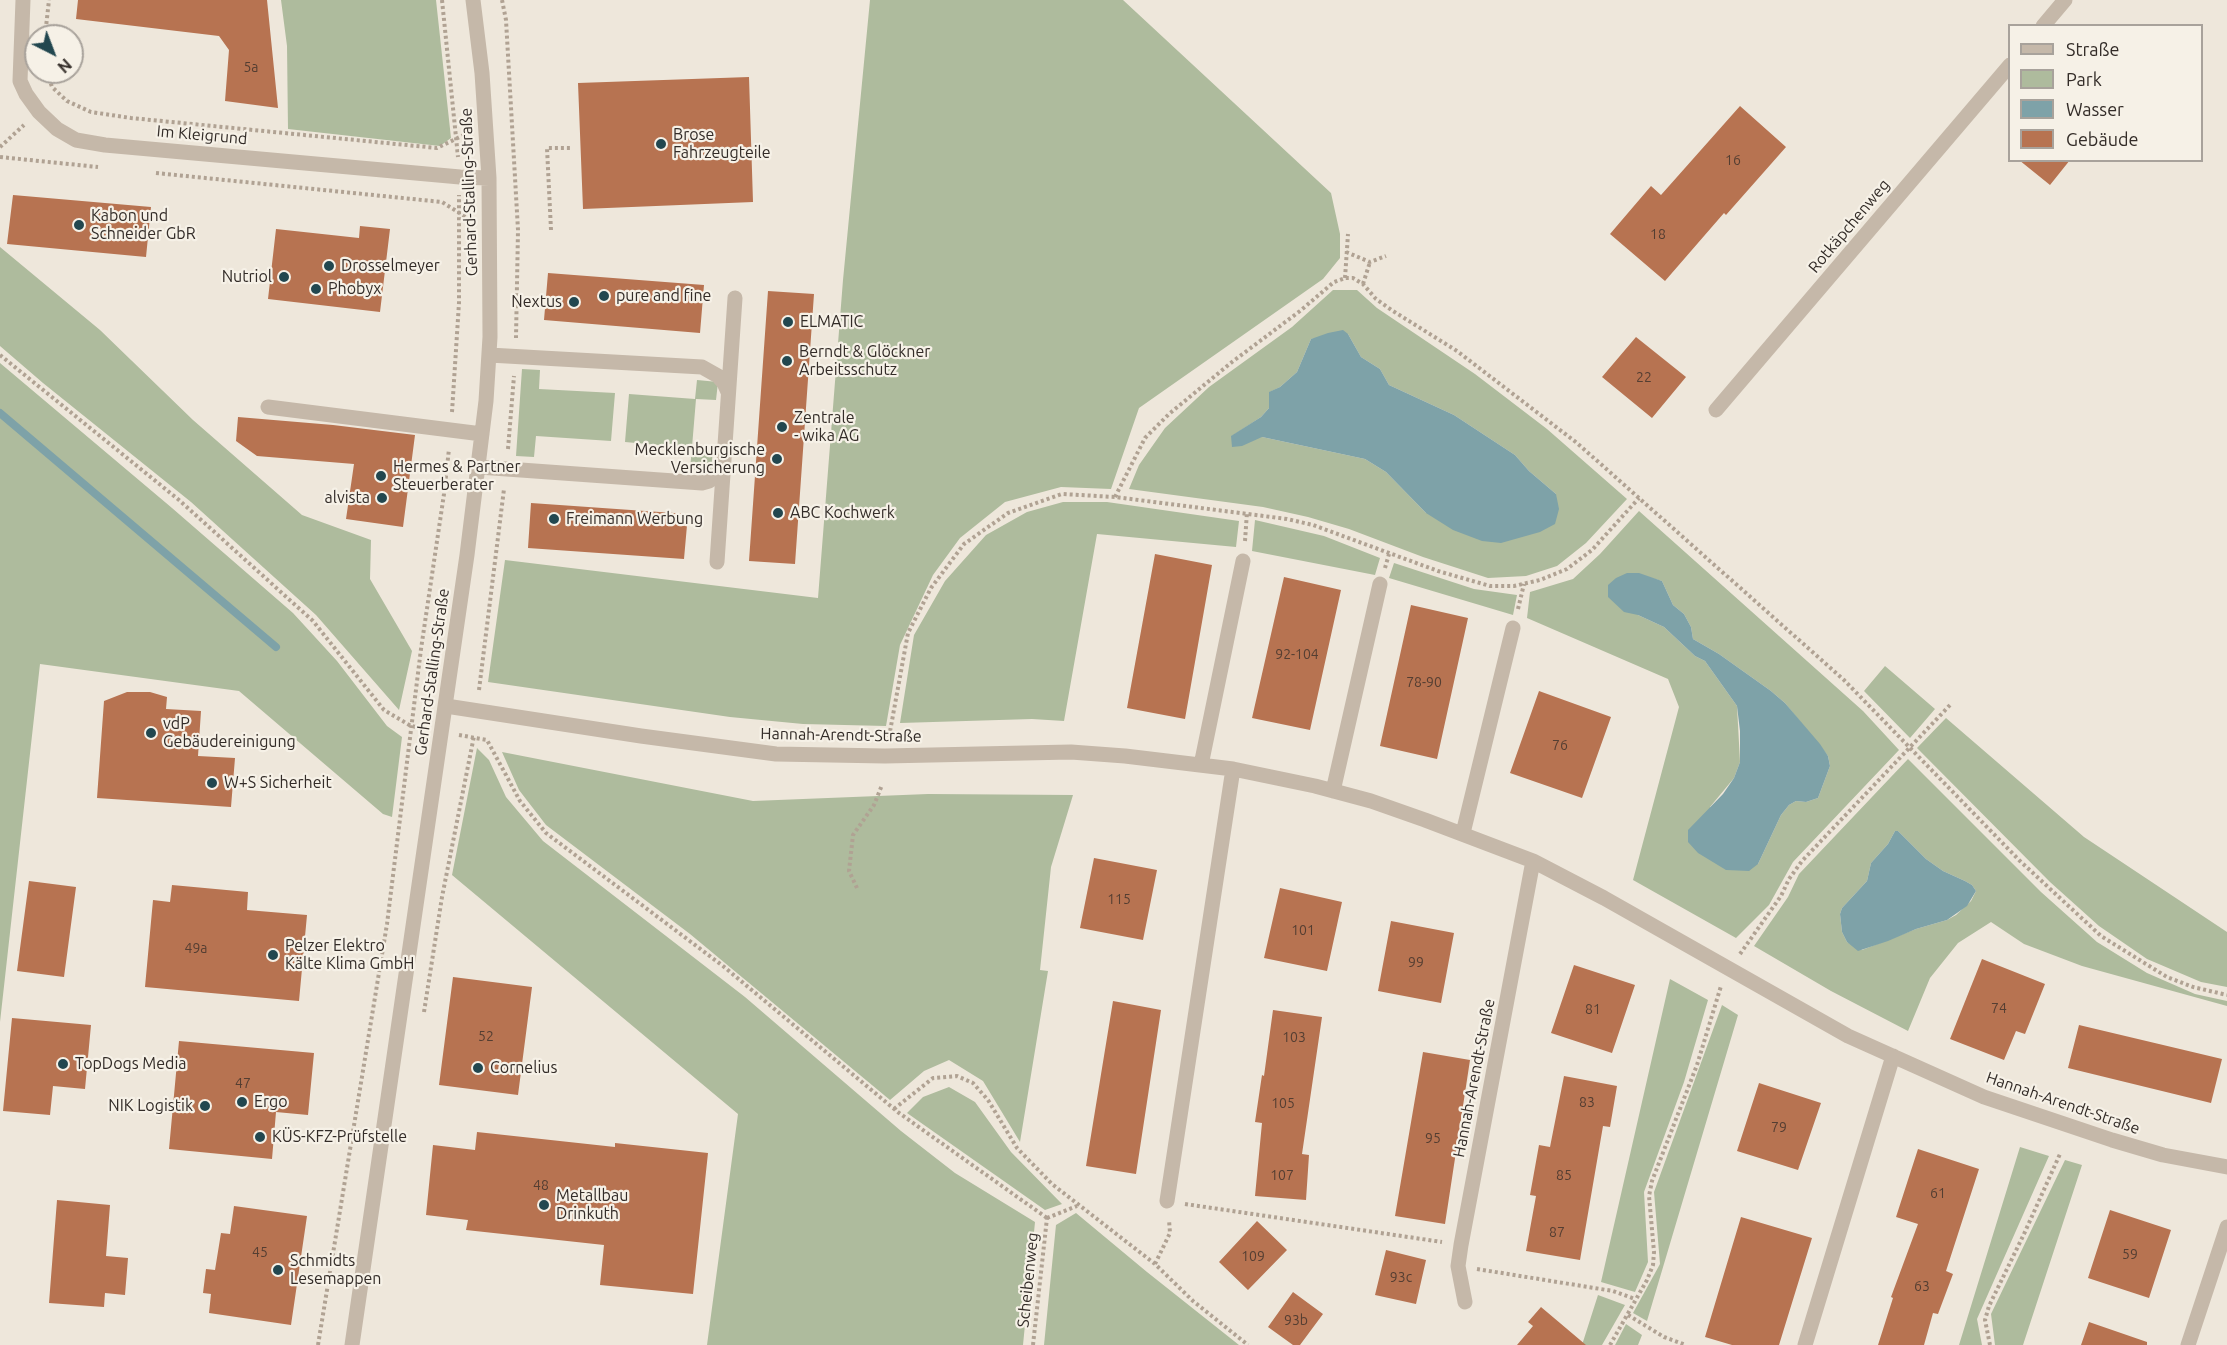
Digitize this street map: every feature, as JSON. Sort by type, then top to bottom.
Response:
[{"type":"street","name":"Im Kleigrund","points":[[23,0],[20,81],[39,112],[57,129],[76,140],[90,144],[489,178]]},
{"type":"street","name":"Gerhard-Stalling-Straße","points":[[352,1345],[446,706],[482,434],[489,355],[489,178],[482,73],[473,0]]},
{"type":"street","points":[[2045,24],[2065,0]]},
{"type":"street","name":"Rotkäpchenweg","points":[[1716,410],[2008,67]]},
{"type":"street","points":[[717,562],[735,298]]},
{"type":"street","points":[[489,355],[702,367],[718,376],[728,392]]},
{"type":"street","points":[[268,407],[482,434]]},
{"type":"street","points":[[479,467],[702,483],[717,475],[723,464]]},
{"type":"street","points":[[1202,765],[1243,561]]},
{"type":"street","points":[[1333,791],[1380,584]]},
{"type":"street","points":[[1463,833],[1513,628]]},
{"type":"street","name":"Hannah-Arendt-Straße","points":[[446,706],[734,749],[818,756],[1071,752],[1233,769],[1333,791],[1371,801],[1463,833],[1533,861],[1604,898],[1848,1036],[1984,1096],[2163,1155],[2227,1167]]},
{"type":"street","points":[[1167,1201],[1233,769]]},
{"type":"street","name":"Hannah-Arendt-Straße","points":[[1464,1302],[1458,1266],[1461,1245],[1533,861]]},
{"type":"street","points":[[1805,1345],[1893,1056]]},
{"type":"street","points":[[2188,1345],[2227,1227]]},
{"type":"path","points":[[46,24],[49,0]]},
{"type":"path","points":[[318,1345],[387,924],[451,430],[459,303],[460,177],[442,0]]},
{"type":"path","points":[[51,84],[67,101],[91,112],[131,118],[437,148],[456,139]]},
{"type":"path","points":[[551,230],[547,148],[570,148]]},
{"type":"path","points":[[0,157],[110,168]]},
{"type":"path","points":[[146,172],[442,202],[458,214]]},
{"type":"path","points":[[1345,278],[1348,234]]},
{"type":"path","points":[[1346,252],[1370,262],[1386,256]]},
{"type":"path","points":[[1363,284],[1370,262]]},
{"type":"path","points":[[1114,497],[1145,438],[1169,414],[1334,282],[1353,278],[1363,284],[1376,299],[1457,351],[1577,443],[1844,680],[2020,861],[2101,936],[2167,977],[2193,987],[2227,995]]},
{"type":"path","points":[[0,355],[179,500],[313,621],[384,710],[411,726]]},
{"type":"path","points":[[885,756],[908,633],[930,588],[964,544],[1008,513],[1062,494],[1114,497],[1185,507],[1247,512],[1313,525],[1438,571],[1490,586],[1524,584],[1567,570],[1592,550],[1639,498]]},
{"type":"path","points":[[1243,561],[1247,512]]},
{"type":"path","points":[[1513,628],[1524,584]]},
{"type":"path","points":[[1610,1345],[1653,1265],[1649,1196],[1652,1181],[1697,1065],[1718,993],[1728,970],[1781,896],[1789,879],[1802,861],[1951,704]]},
{"type":"path","points":[[442,732],[487,740],[520,801],[546,833],[723,966],[894,1109],[1047,1218],[1077,1206]]},
{"type":"path","points":[[857,888],[849,871],[853,835],[874,805],[882,785]]},
{"type":"path","points":[[894,1109],[933,1077],[957,1076],[973,1083],[988,1100],[1017,1148],[1052,1184],[1077,1206],[1155,1264],[1193,1301],[1248,1345]]},
{"type":"path","points":[[1990,1345],[1985,1320],[1989,1306],[2060,1154]]},
{"type":"path","points":[[1155,1264],[1170,1233],[1167,1201],[1461,1245]]},
{"type":"path","name":"Scheibenweg","points":[[1033,1345],[1047,1218]]},
{"type":"path","points":[[1458,1266],[1613,1291],[1635,1299]]},
{"type":"path","points":[[1628,1315],[1664,1337],[1686,1345]]},
{"type":"green space","points":[[281,0],[436,0],[451,138],[440,146],[288,129],[287,46]]},
{"type":"green space","points":[[870,0],[1123,0],[1331,193],[1340,234],[1340,258],[1323,279],[1139,408],[1111,489],[1061,487],[1005,502],[960,538],[933,575],[900,645],[886,726],[803,724],[730,717],[488,682],[505,560],[818,598],[843,280]]},
{"type":"green space","points":[[0,247],[100,330],[193,420],[302,515],[371,540],[370,579],[412,651],[399,710],[316,615],[191,502],[0,346]]},
{"type":"green space","points":[[1333,290],[1357,290],[1377,308],[1475,374],[1547,429],[1627,499],[1586,543],[1557,566],[1526,576],[1488,578],[1308,517],[1263,507],[1129,489],[1139,465],[1165,428],[1209,387],[1292,327]],"holes":[[[1348,334],[1361,357],[1380,369],[1389,385],[1454,415],[1515,455],[1529,471],[1556,494],[1426,513],[1386,472],[1365,459],[1262,437],[1232,436],[1261,417],[1269,408],[1270,392],[1280,387],[1297,372],[1311,339]]]},
{"type":"green space","points":[[0,363],[293,613],[337,661],[387,726],[402,737],[392,817],[383,814],[239,691],[40,664],[0,1022]]},
{"type":"green space","points":[[522,369],[540,370],[539,389],[615,393],[611,441],[536,436],[534,457],[516,456]]},
{"type":"green space","points":[[697,380],[718,382],[716,400],[696,399],[692,447],[713,450],[711,471],[690,469],[692,448],[625,442],[629,394],[695,399]]},
{"type":"green space","points":[[1063,502],[1107,502],[1239,521],[1236,547],[1097,534],[1064,721],[1032,719],[900,723],[914,635],[945,581],[986,535],[1027,512]]},
{"type":"green space","points":[[1639,511],[1863,711],[1899,750],[1793,862],[1769,905],[1736,938],[1633,880],[1679,707],[1668,679],[1527,618],[1530,592],[1573,579],[1600,554]],"holes":[[[1651,578],[1662,581],[1673,605],[1684,614],[1691,627],[1693,639],[1719,654],[1785,703],[1828,756],[1830,766],[1818,798],[1806,802],[1796,801],[1789,805],[1781,815],[1758,864],[1710,807],[1734,778],[1740,762],[1737,706],[1705,661],[1695,656],[1664,627],[1638,615]]]},
{"type":"green space","points":[[1255,520],[1324,536],[1380,558],[1375,575],[1252,551]]},
{"type":"green space","points":[[1394,563],[1474,589],[1517,595],[1513,615],[1389,578]]},
{"type":"green space","points":[[1885,666],[1935,709],[1910,738],[1864,691]]},
{"type":"green space","points":[[1946,718],[2084,837],[2227,932],[2227,987],[2201,982],[2147,959],[2099,926],[2050,882],[1917,748]]},
{"type":"green space","points":[[477,748],[489,760],[506,797],[543,841],[745,997],[901,1131],[955,1173],[1035,1222],[1023,1345],[707,1345],[738,1114],[452,875]]},
{"type":"green space","points":[[502,752],[753,801],[928,794],[1073,795],[1051,867],[1040,970],[1048,971],[1020,1142],[983,1081],[949,1060],[924,1071],[890,1100],[690,934],[546,825],[519,790]]},
{"type":"green space","points":[[1908,759],[2041,892],[2097,942],[2147,973],[2195,994],[2227,1001],[2227,1006],[2082,966],[2024,944],[1991,922],[1958,943],[1930,978],[1908,1031],[1831,991],[1754,946],[1788,897],[1799,874]],"holes":[[[1895,831],[1898,831],[1926,859],[1943,871],[1972,885],[1976,891],[1971,901],[1947,920],[1916,929],[1862,950],[1847,942],[1842,932],[1840,914],[1842,908],[1867,881],[1871,863],[1888,844]]]},
{"type":"green space","points":[[1670,979],[1708,1000],[1684,1082],[1644,1192],[1648,1262],[1635,1292],[1601,1282]]},
{"type":"green space","points":[[1722,1005],[1738,1015],[1647,1321],[1633,1313],[1660,1264],[1654,1192]]},
{"type":"green space","points":[[949,1087],[975,1102],[1011,1152],[1062,1204],[1045,1210],[907,1113],[923,1097]]},
{"type":"green space","points":[[2020,1147],[2049,1156],[1977,1319],[1982,1345],[1959,1345]]},
{"type":"green space","points":[[2065,1160],[2082,1165],[2023,1345],[1995,1345],[1991,1314]]},
{"type":"green space","points":[[1076,1213],[1239,1345],[1044,1345],[1056,1225]]},
{"type":"green space","points":[[1598,1295],[1625,1305],[1602,1345],[1582,1345]]},
{"type":"green space","points":[[1626,1324],[1642,1335],[1638,1345],[1615,1345]]},
{"type":"water","points":[[1343,330],[1348,334],[1361,357],[1380,369],[1389,385],[1454,415],[1515,455],[1529,471],[1556,494],[1559,509],[1555,524],[1540,532],[1501,543],[1482,541],[1453,530],[1426,513],[1386,472],[1365,459],[1262,437],[1242,446],[1232,447],[1231,436],[1261,417],[1269,408],[1269,392],[1280,387],[1297,372],[1311,339]]},
{"type":"water","points":[[1627,573],[1639,573],[1662,581],[1673,605],[1684,614],[1691,627],[1693,639],[1719,654],[1785,703],[1828,756],[1830,766],[1818,798],[1806,802],[1796,801],[1789,805],[1781,815],[1758,864],[1749,871],[1726,870],[1698,853],[1688,842],[1688,830],[1723,794],[1734,778],[1740,762],[1737,706],[1705,661],[1695,656],[1664,627],[1638,615],[1624,612],[1608,597],[1608,585]]},
{"type":"water","points":[[1895,831],[1898,831],[1926,859],[1943,871],[1972,885],[1976,891],[1967,906],[1947,920],[1858,951],[1847,942],[1842,932],[1840,914],[1842,908],[1867,881],[1871,863],[1888,844]]},
{"type":"building","points":[[78,0],[267,0],[278,108],[225,101],[229,50],[219,36],[76,19]]},
{"type":"building","name":"Brose Fahrzeugteile","points":[[749,77],[753,202],[583,209],[578,83]]},
{"type":"building","points":[[1740,106],[1786,147],[1665,281],[1610,234],[1651,186],[1661,195]]},
{"type":"building","points":[[2021,162],[2068,162],[2050,185]]},
{"type":"building","name":"Kabon und Schneider GbR","points":[[13,195],[151,207],[146,257],[7,244]]},
{"type":"building","name":"Drosselmeyer","points":[[360,226],[390,229],[380,312],[268,299],[276,229],[359,238]]},
{"type":"building","points":[[548,273],[704,285],[700,333],[544,320]]},
{"type":"building","name":"Zentrale - wika AG","points":[[768,291],[814,294],[795,564],[749,561]]},
{"type":"building","points":[[1636,337],[1686,377],[1652,418],[1602,377]]},
{"type":"building","points":[[238,417],[415,435],[403,527],[346,519],[354,464],[257,456],[236,441]]},
{"type":"building","points":[[531,503],[688,514],[684,559],[528,548]]},
{"type":"building","points":[[1155,554],[1212,565],[1185,719],[1127,708]]},
{"type":"building","points":[[1284,577],[1341,590],[1310,730],[1252,718]]},
{"type":"building","points":[[1411,605],[1468,618],[1437,759],[1380,746]]},
{"type":"building","points":[[1539,691],[1611,717],[1582,798],[1510,773]]},
{"type":"building","name":"vdP Gebäudereinigung","points":[[127,692],[150,692],[167,697],[166,709],[201,711],[198,756],[235,758],[231,807],[97,798],[104,701]]},
{"type":"building","points":[[1094,858],[1157,870],[1143,940],[1080,928]]},
{"type":"building","points":[[29,881],[76,887],[64,977],[17,971]]},
{"type":"building","points":[[172,885],[248,892],[247,910],[307,915],[299,1001],[145,987],[153,900],[170,902]]},
{"type":"building","points":[[1280,888],[1342,902],[1327,971],[1264,958]]},
{"type":"building","points":[[1391,921],[1454,933],[1441,1003],[1378,991]]},
{"type":"building","points":[[1982,959],[2045,984],[2025,1034],[2016,1031],[2004,1060],[1950,1039]]},
{"type":"building","points":[[1574,965],[1635,985],[1612,1053],[1551,1033]]},
{"type":"building","points":[[453,977],[532,987],[518,1095],[439,1085]]},
{"type":"building","points":[[1113,1001],[1161,1010],[1136,1174],[1086,1166]]},
{"type":"building","points":[[1273,1010],[1322,1017],[1302,1154],[1309,1155],[1306,1200],[1255,1196],[1262,1123],[1255,1122]]},
{"type":"building","points":[[12,1018],[91,1025],[85,1089],[53,1086],[50,1115],[3,1111]]},
{"type":"building","points":[[2079,1025],[2222,1059],[2211,1103],[2068,1068]]},
{"type":"building","points":[[179,1041],[314,1053],[308,1115],[276,1112],[272,1159],[169,1149]]},
{"type":"building","points":[[1423,1052],[1470,1060],[1445,1224],[1395,1216]]},
{"type":"building","points":[[1564,1076],[1617,1086],[1610,1127],[1603,1126],[1580,1260],[1526,1251],[1536,1196],[1530,1195],[1539,1145],[1550,1147]]},
{"type":"building","points":[[1759,1083],[1821,1103],[1798,1170],[1737,1151]]},
{"type":"building","points":[[477,1132],[615,1147],[615,1143],[708,1153],[693,1294],[600,1285],[604,1245],[466,1230],[468,1220],[426,1215],[433,1145],[475,1150]]},
{"type":"building","points":[[1918,1149],[1979,1169],[1946,1271],[1953,1274],[1938,1314],[1933,1313],[1924,1345],[1878,1345],[1893,1298],[1891,1297],[1918,1224],[1896,1217]]},
{"type":"building","points":[[57,1200],[110,1205],[106,1256],[128,1258],[125,1295],[105,1293],[104,1307],[49,1303]]},
{"type":"building","points":[[234,1206],[307,1216],[291,1325],[209,1313],[211,1294],[203,1293],[206,1269],[215,1270],[221,1233],[230,1234]]},
{"type":"building","points":[[2110,1210],[2171,1230],[2149,1298],[2088,1278]]},
{"type":"building","points":[[1741,1217],[1812,1238],[1779,1345],[1732,1345],[1705,1337]]},
{"type":"building","points":[[1257,1221],[1287,1250],[1248,1290],[1219,1262]]},
{"type":"building","points":[[1386,1250],[1426,1260],[1416,1304],[1375,1295]]},
{"type":"building","points":[[1293,1292],[1323,1314],[1300,1345],[1293,1345],[1268,1327]]},
{"type":"building","points":[[1541,1307],[1586,1345],[1517,1345],[1533,1326],[1528,1322]]},
{"type":"building","points":[[2089,1322],[2147,1342],[2147,1345],[2081,1345]]},
{"type":"waterway","points":[[0,413],[276,647]]},
{"type":"place","name":"Brose Fahrzeugteile","points":[[661,144]]},
{"type":"place","name":"Kabon und Schneider GbR","points":[[79,225]]},
{"type":"place","name":"Drosselmeyer","points":[[329,266]]},
{"type":"place","name":"Nutriol","points":[[284,277]]},
{"type":"place","name":"Phobyx","points":[[316,289]]},
{"type":"place","name":"pure and fine","points":[[604,296]]},
{"type":"place","name":"Nextus","points":[[574,302]]},
{"type":"place","name":"ELMATIC","points":[[788,322]]},
{"type":"place","name":"Berndt & Glöckner Arbeitsschutz","points":[[787,361]]},
{"type":"place","name":"Zentrale - wika AG","points":[[782,427]]},
{"type":"place","name":"Mecklenburgische Versicherung","points":[[777,459]]},
{"type":"place","name":"Hermes & Partner Steuerberater","points":[[381,476]]},
{"type":"place","name":"alvista","points":[[382,498]]},
{"type":"place","name":"ABC Kochwerk","points":[[778,513]]},
{"type":"place","name":"Freimann Werbung","points":[[554,519]]},
{"type":"place","name":"vdP Gebäudereinigung","points":[[151,733]]},
{"type":"place","name":"W+S Sicherheit","points":[[212,783]]},
{"type":"place","name":"Pelzer Elektro Kälte Klima GmbH","points":[[273,955]]},
{"type":"place","name":"TopDogs Media","points":[[63,1064]]},
{"type":"place","name":"Cornelius","points":[[478,1068]]},
{"type":"place","name":"Ergo","points":[[242,1102]]},
{"type":"place","name":"NIK Logistik","points":[[205,1106]]},
{"type":"place","name":"KÜS-KFZ-Prüfstelle","points":[[260,1137]]},
{"type":"place","name":"Metallbau Drinkuth","points":[[544,1205]]},
{"type":"place","name":"Schmidts Lesemappen","points":[[278,1270]]}]
